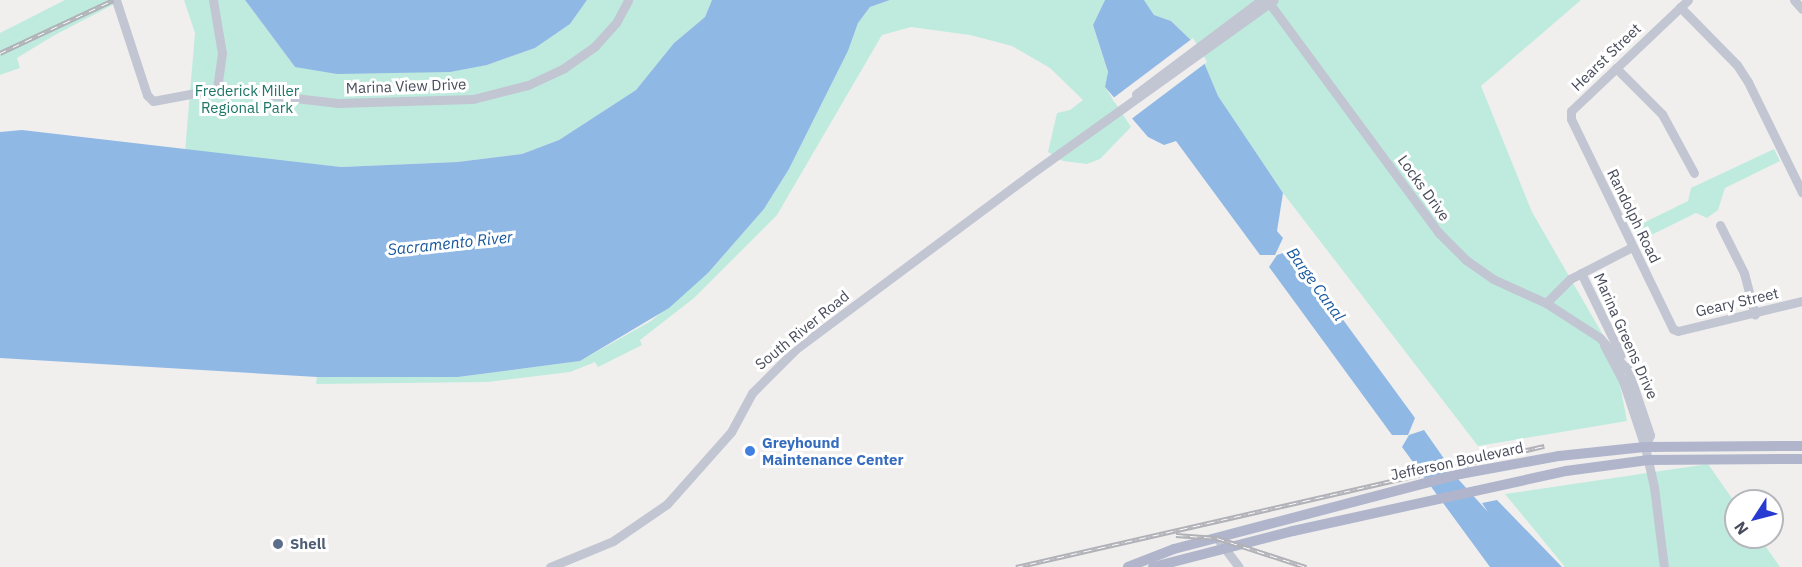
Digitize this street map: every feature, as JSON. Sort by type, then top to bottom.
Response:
[{"type":"main road","name":"Jefferson Boulevard","points":[[1128,567],[1217,538],[1404,486],[1558,456],[1645,447],[1802,446]]},
{"type":"main road","name":"Jefferson Boulevard","points":[[1153,567],[1482,487],[1648,460],[1802,459]]},
{"type":"street","name":"Marina View Drive","points":[[116,0],[151,100],[217,89],[338,103],[442,102],[486,97],[528,85],[582,56],[607,34],[628,0]]},
{"type":"street","points":[[213,0],[222,53],[217,89]]},
{"type":"street","name":"Hearst Street","points":[[1571,111],[1688,0]]},
{"type":"street","points":[[1794,0],[1802,9]]},
{"type":"street","name":"South River Road","points":[[550,567],[593,552],[667,504],[731,432],[752,393],[771,371],[1268,1]]},
{"type":"street","name":"Locks Drive","points":[[1268,1],[1439,233],[1466,260],[1493,279],[1546,303],[1600,338],[1629,372]]},
{"type":"street","points":[[1680,7],[1737,65],[1802,192]]},
{"type":"street","points":[[1616,68],[1662,114],[1694,173]]},
{"type":"street","name":"Randolph Road","points":[[1571,111],[1577,134],[1673,329],[1678,332]]},
{"type":"street","points":[[1720,225],[1744,273],[1755,315]]},
{"type":"street","name":"Marina Greens Drive","points":[[1546,303],[1553,291],[1581,273],[1632,247]]},
{"type":"street","name":"Marina Greens Drive","points":[[1581,273],[1629,372],[1650,435],[1645,447]]},
{"type":"street","name":"Geary Street","points":[[1678,332],[1755,315],[1802,301]]},
{"type":"street","name":"Locks Drive","points":[[1600,338],[1623,381],[1645,447],[1664,567]]},
{"type":"street","points":[[1217,538],[1239,567]]},
{"type":"green space","points":[[65,0],[122,0],[53,36],[17,58],[20,68],[0,75],[0,33]]},
{"type":"green space","name":"Frederick Miller Regional Park","points":[[184,0],[245,0],[295,67],[487,65],[535,48],[570,24],[587,0],[712,0],[705,17],[674,43],[636,90],[559,140],[522,154],[457,162],[341,167],[185,151],[195,33]]},
{"type":"green space","points":[[890,0],[1105,0],[1093,25],[1108,73],[1105,87],[1131,127],[1100,159],[1087,164],[1063,161],[1048,152],[1057,113],[1070,110],[1083,100],[1050,68],[1012,46],[970,35],[911,27],[882,35],[777,215],[694,298],[640,340],[642,345],[598,367],[595,362],[570,372],[488,382],[316,384],[317,377],[458,377],[580,361],[651,321],[708,273],[764,209],[789,169],[848,51],[858,23],[870,7]]},
{"type":"green space","points":[[1144,0],[1581,0],[1481,86],[1532,212],[1614,354],[1627,421],[1478,446],[1283,193],[1217,95],[1197,46],[1171,21],[1154,15]]},
{"type":"green space","points":[[1774,149],[1780,161],[1725,188],[1718,210],[1707,218],[1696,213],[1637,242],[1631,229],[1688,201],[1691,188]]},
{"type":"green space","points":[[1708,464],[1726,489],[1724,549],[1767,549],[1780,567],[1565,567],[1505,494]]},
{"type":"water","points":[[245,0],[587,0],[570,24],[535,48],[487,65],[450,72],[337,74],[295,67]]},
{"type":"water","name":"Sacramento River","points":[[712,0],[890,0],[870,7],[858,23],[848,51],[789,169],[764,209],[708,273],[669,308],[580,361],[458,377],[317,377],[0,358],[0,132],[22,130],[341,167],[457,162],[522,154],[559,140],[636,90],[674,43],[705,17]]},
{"type":"water","points":[[1105,0],[1144,0],[1154,15],[1171,21],[1197,46],[1218,96],[1283,193],[1277,231],[1283,238],[1275,255],[1260,255],[1176,141],[1164,145],[1148,137],[1105,87],[1108,72],[1093,25]]},
{"type":"water","name":"Barge Canal","points":[[1292,250],[1415,418],[1408,435],[1392,435],[1269,267],[1277,255]]},
{"type":"water","points":[[1424,430],[1459,480],[1488,512],[1482,503],[1497,500],[1562,567],[1490,567],[1402,447],[1409,435]]},
{"type":"pier","points":[[1193,38],[1207,62],[1130,120],[1112,99]]},
{"type":"railway","points":[[0,53],[113,0]]},
{"type":"railway","points":[[1016,567],[1544,446]]},
{"type":"railway","points":[[1176,535],[1217,538],[1306,567]]},
{"type":"place","name":"Greyhound Maintenance Center","points":[[750,451]]},
{"type":"place","name":"Shell","points":[[278,544]]}]
